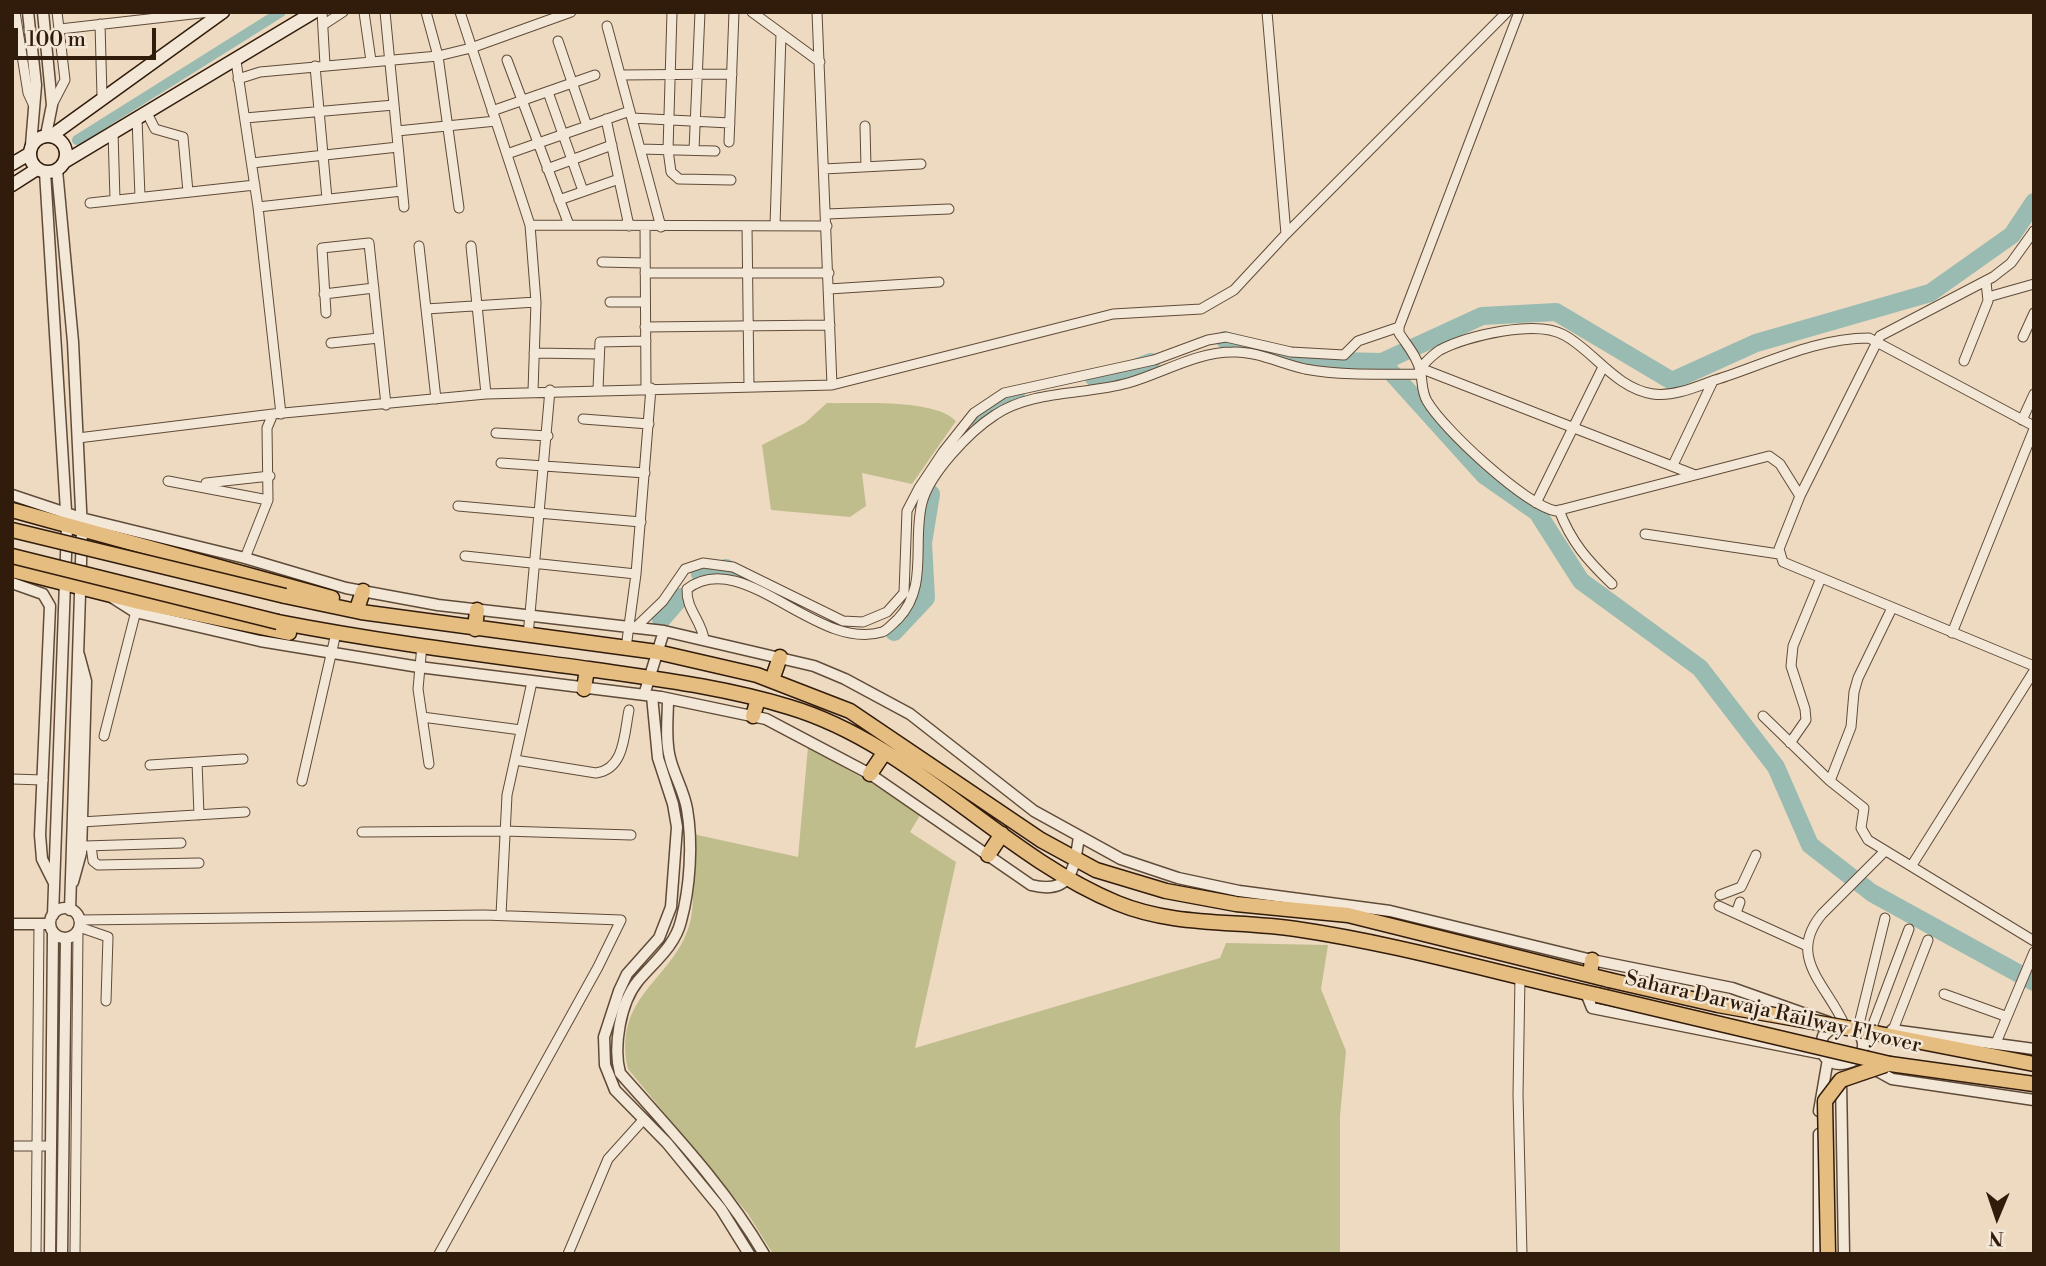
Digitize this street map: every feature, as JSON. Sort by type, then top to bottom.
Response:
[{"type":"highway","points":[[12,510],[67,527],[82,524],[286,583],[347,603],[359,611]]},
{"type":"highway","points":[[12,530],[285,596],[359,611]]},
{"type":"highway","name":"Sahara Darwaja Railway Flyover","points":[[12,556],[278,622],[336,633],[649,677],[758,699],[842,727],[884,752],[1068,881],[1121,905],[1158,916],[1298,929],[1520,977],[1890,1064],[2034,1084]]},
{"type":"highway","points":[[12,570],[108,595],[137,607],[292,634],[295,625]]},
{"type":"highway","points":[[359,611],[363,591]]},
{"type":"highway","points":[[475,629],[477,610]]},
{"type":"highway","name":"Sahara Darwaja Railway Flyover","points":[[359,611],[657,652],[772,680],[850,711],[1076,860],[1096,870],[1166,891],[1236,904],[1348,915],[1718,1005],[2034,1064]]},
{"type":"highway","points":[[772,680],[779,657]]},
{"type":"highway","points":[[584,689],[587,669]]},
{"type":"highway","points":[[753,716],[758,699]]},
{"type":"highway","points":[[870,774],[884,752]]},
{"type":"highway","points":[[988,855],[1002,834]]},
{"type":"highway","points":[[1590,975],[1592,960]]},
{"type":"highway","points":[[1828,1254],[1825,1101],[1841,1080],[1890,1064]]},
{"type":"main road","points":[[12,185],[50,168],[142,116],[314,12]]},
{"type":"main road","points":[[12,164],[218,13]]},
{"type":"main road","points":[[49,135],[63,144],[66,151],[50,168]]},
{"type":"main road","points":[[30,150],[50,168]]},
{"type":"street","points":[[15,12],[15,37],[28,93],[36,109]]},
{"type":"street","points":[[27,12],[36,109],[30,150]]},
{"type":"street","points":[[43,12],[52,105],[49,135]]},
{"type":"street","points":[[52,105],[65,80],[57,12]]},
{"type":"street","points":[[322,12],[319,111],[327,199]]},
{"type":"street","points":[[323,25],[343,12]]},
{"type":"street","points":[[364,12],[371,61]]},
{"type":"street","points":[[385,12],[404,207]]},
{"type":"street","points":[[426,12],[438,55],[459,208]]},
{"type":"street","points":[[460,12],[530,225],[536,302],[533,391]]},
{"type":"street","points":[[239,79],[260,72],[438,55],[471,48],[572,12]]},
{"type":"street","points":[[672,12],[668,150],[674,177],[731,180]]},
{"type":"street","points":[[694,150],[700,12]]},
{"type":"street","points":[[729,142],[734,12]]},
{"type":"street","points":[[752,12],[820,62]]},
{"type":"street","points":[[817,12],[832,385]]},
{"type":"street","points":[[1267,12],[1286,234]]},
{"type":"street","points":[[78,438],[277,414],[486,394],[550,390],[832,385],[1113,314],[1201,309],[1234,290],[1286,234],[1507,12]]},
{"type":"street","points":[[1519,12],[1399,330],[1419,369],[1422,390],[1432,408],[1491,469],[1545,509],[1559,510],[1769,456],[1780,464],[1800,496]]},
{"type":"street","points":[[60,29],[218,13]]},
{"type":"street","points":[[100,24],[102,96]]},
{"type":"street","points":[[607,26],[661,227]]},
{"type":"street","points":[[775,226],[781,34]]},
{"type":"street","points":[[558,41],[587,126]]},
{"type":"street","points":[[507,60],[569,225]]},
{"type":"street","points":[[236,61],[258,207],[277,414],[267,428],[270,477],[268,500],[245,558]]},
{"type":"street","points":[[620,75],[732,74]]},
{"type":"street","points":[[492,111],[595,75]]},
{"type":"street","points":[[548,92],[583,191]]},
{"type":"street","points":[[245,118],[394,105]]},
{"type":"street","points":[[506,154],[606,119],[631,115],[730,123]]},
{"type":"street","points":[[142,116],[155,129],[183,136],[188,192]]},
{"type":"street","points":[[140,197],[142,116]]},
{"type":"street","points":[[606,119],[629,226]]},
{"type":"street","points":[[397,131],[496,121]]},
{"type":"street","points":[[864,126],[866,167]]},
{"type":"street","points":[[113,132],[115,200]]},
{"type":"street","points":[[547,169],[612,145]]},
{"type":"street","points":[[252,163],[398,147]]},
{"type":"street","points":[[640,149],[715,151]]},
{"type":"street","points":[[824,169],[921,164]]},
{"type":"street","points":[[36,1254],[36,1146],[49,924],[54,883],[72,586],[82,524],[73,342],[50,168]]},
{"type":"street","points":[[50,168],[66,511],[76,646],[70,894],[70,910],[79,926],[75,1254]]},
{"type":"street","points":[[559,200],[619,179]]},
{"type":"street","points":[[90,202],[255,185]]},
{"type":"street","points":[[258,207],[402,191]]},
{"type":"street","points":[[827,214],[949,209]]},
{"type":"street","points":[[530,225],[827,226]]},
{"type":"street","points":[[626,648],[632,627],[649,425],[645,226]]},
{"type":"street","points":[[747,226],[748,387]]},
{"type":"street","points":[[1912,865],[2034,668],[1783,562],[1779,554],[1800,496],[1876,341],[1892,328],[1986,282],[2011,263],[2034,231]]},
{"type":"street","points":[[326,313],[322,248],[328,245],[369,243],[386,405]]},
{"type":"street","points":[[419,246],[436,399]]},
{"type":"street","points":[[471,246],[486,394]]},
{"type":"street","points":[[602,262],[645,268],[747,273],[829,272]]},
{"type":"street","points":[[829,289],[939,282]]},
{"type":"street","points":[[1965,361],[1988,297],[1986,282]]},
{"type":"street","points":[[1988,297],[2034,284]]},
{"type":"street","points":[[324,294],[374,288]]},
{"type":"street","points":[[426,309],[536,302]]},
{"type":"street","points":[[610,302],[645,302]]},
{"type":"street","points":[[2023,337],[2034,313]]},
{"type":"street","points":[[645,327],[830,326]]},
{"type":"street","points":[[1419,369],[1438,351],[1464,340],[1531,328],[1564,334],[1622,381],[1653,394],[1684,391],[1843,338],[1876,341],[2034,428],[1952,633]]},
{"type":"street","points":[[632,627],[663,601],[685,569],[703,563],[733,567],[844,621],[863,622],[887,612],[904,593],[907,511],[919,488],[943,452],[974,414],[1004,393],[1154,360],[1208,340],[1226,337],[1292,352],[1344,355],[1358,341],[1399,330]]},
{"type":"street","points":[[331,343],[379,338]]},
{"type":"street","points":[[598,389],[600,342],[646,341]]},
{"type":"street","points":[[704,639],[701,624],[686,602],[687,589],[698,580],[720,577],[744,585],[840,632],[862,636],[885,631],[905,611],[916,588],[922,500],[945,463],[968,437],[1010,406],[1128,383],[1212,353],[1237,351],[1308,369],[1361,374],[1419,369],[1695,474]]},
{"type":"street","points":[[534,353],[598,354]]},
{"type":"street","points":[[1536,503],[1603,367]]},
{"type":"street","points":[[1673,465],[1713,381]]},
{"type":"street","points":[[528,636],[546,466],[550,390]]},
{"type":"street","points":[[2022,420],[2034,394]]},
{"type":"street","points":[[583,419],[649,425]]},
{"type":"street","points":[[496,433],[548,436]]},
{"type":"street","points":[[502,463],[645,473]]},
{"type":"street","points":[[198,484],[270,477]]},
{"type":"street","points":[[168,481],[198,484],[268,500]]},
{"type":"street","points":[[12,495],[66,511],[82,524],[245,558],[363,591],[477,610],[664,631],[779,657],[845,679],[909,715],[1034,811],[1121,859],[1178,878],[1239,891],[1390,911],[1592,960],[1732,988],[1847,1026],[2034,1049]]},
{"type":"street","points":[[458,506],[640,522]]},
{"type":"street","points":[[1559,510],[1576,547],[1612,584]]},
{"type":"street","points":[[1645,534],[1779,554]]},
{"type":"street","points":[[465,556],[636,574]]},
{"type":"street","points":[[1790,743],[1806,720],[1791,666],[1793,646],[1821,578]]},
{"type":"street","points":[[12,583],[43,594],[50,606],[42,859],[54,883]]},
{"type":"street","points":[[104,736],[137,607],[260,641],[419,667],[648,695],[766,719],[870,774],[1031,885],[1056,888],[1068,881],[1076,860],[1079,837]]},
{"type":"street","points":[[1830,781],[1851,727],[1858,678],[1892,608]]},
{"type":"street","points":[[664,631],[649,677],[648,695],[657,758],[673,804],[677,827],[671,907],[659,938],[627,974],[609,1016],[604,1051],[608,1078],[615,1090],[644,1119],[720,1209],[749,1254]]},
{"type":"street","points":[[302,780],[336,633]]},
{"type":"street","points":[[422,645],[419,667],[422,717],[429,764]]},
{"type":"street","points":[[76,646],[86,681],[81,822],[86,846],[93,861],[98,865],[199,863]]},
{"type":"street","points":[[501,915],[507,794],[532,682]]},
{"type":"street","points":[[668,699],[670,757],[687,809],[685,902],[673,942],[635,984],[619,1033],[617,1062],[620,1073],[693,1152],[744,1220],[764,1254]]},
{"type":"street","points":[[515,760],[596,773],[607,771],[617,762],[629,710]]},
{"type":"street","points":[[1763,716],[1830,781],[1864,808],[1863,834],[1885,851],[2034,941]]},
{"type":"street","points":[[422,717],[521,730]]},
{"type":"street","points":[[150,765],[243,759]]},
{"type":"street","points":[[197,762],[199,815]]},
{"type":"street","points":[[12,779],[43,780]]},
{"type":"street","points":[[81,822],[245,812]]},
{"type":"street","points":[[362,832],[504,831],[631,835]]},
{"type":"street","points":[[86,846],[181,842]]},
{"type":"street","points":[[70,894],[86,846]]},
{"type":"street","points":[[1844,1065],[1856,1059],[1863,1047],[1847,1026],[1808,961],[1807,946],[1815,922],[1885,851]]},
{"type":"street","points":[[1720,895],[1741,887],[1756,855]]},
{"type":"street","points":[[1736,914],[1740,902]]},
{"type":"street","points":[[1719,906],[1807,946]]},
{"type":"street","points":[[50,1254],[49,924],[61,909],[70,910]]},
{"type":"street","points":[[62,1254],[66,938],[79,926],[501,915],[621,920],[598,967],[439,1254]]},
{"type":"street","points":[[1819,1254],[1819,1099],[1826,1057],[1823,1036],[1847,1026],[1885,918]]},
{"type":"street","points":[[12,924],[49,924],[66,938]]},
{"type":"street","points":[[79,926],[108,937],[106,1001]]},
{"type":"street","points":[[1872,1027],[1909,929]]},
{"type":"street","points":[[1894,1030],[1928,940]]},
{"type":"street","points":[[1996,1043],[2034,952]]},
{"type":"street","points":[[1520,977],[1518,1094],[1522,1254]]},
{"type":"street","points":[[1591,994],[1592,1009],[1826,1057],[1844,1065]]},
{"type":"street","points":[[1944,994],[2005,1016]]},
{"type":"street","points":[[1856,1059],[1892,1079],[2034,1100]]},
{"type":"street","points":[[1844,1065],[1839,1097],[1844,1254]]},
{"type":"street","points":[[568,1254],[608,1159],[644,1119]]},
{"type":"street","points":[[12,1146],[51,1146]]},
{"type":"shaded area","points":[[827,403],[914,405],[945,414],[956,421],[912,484],[862,473],[866,506],[850,517],[771,510],[762,445],[805,423]]},
{"type":"shaded area","points":[[808,747],[922,812],[910,832],[956,862],[915,1048],[1220,958],[1226,943],[1328,945],[1321,989],[1346,1051],[1340,1116],[1340,1254],[773,1254],[748,1214],[628,1069],[625,1044],[628,1024],[636,1006],[681,945],[689,926],[693,894],[693,834],[798,857]]},
{"type":"waterway","points":[[77,140],[281,12]]},
{"type":"waterway","points":[[1225,340],[1291,360],[1382,362],[1482,316],[1556,312],[1672,381],[1756,343],[1930,293],[2012,235],[2034,202]]},
{"type":"waterway","points":[[1094,378],[1113,376],[1151,362]]},
{"type":"waterway","points":[[1382,362],[1484,475],[1537,512],[1581,581],[1700,668],[1776,767],[1810,845],[1872,893],[2034,982]]},
{"type":"waterway","points":[[976,417],[1016,394]]},
{"type":"waterway","points":[[894,632],[926,598],[923,543],[931,494]]},
{"type":"waterway","points":[[700,574],[726,568],[774,594]]},
{"type":"waterway","points":[[661,620],[681,597]]}]
